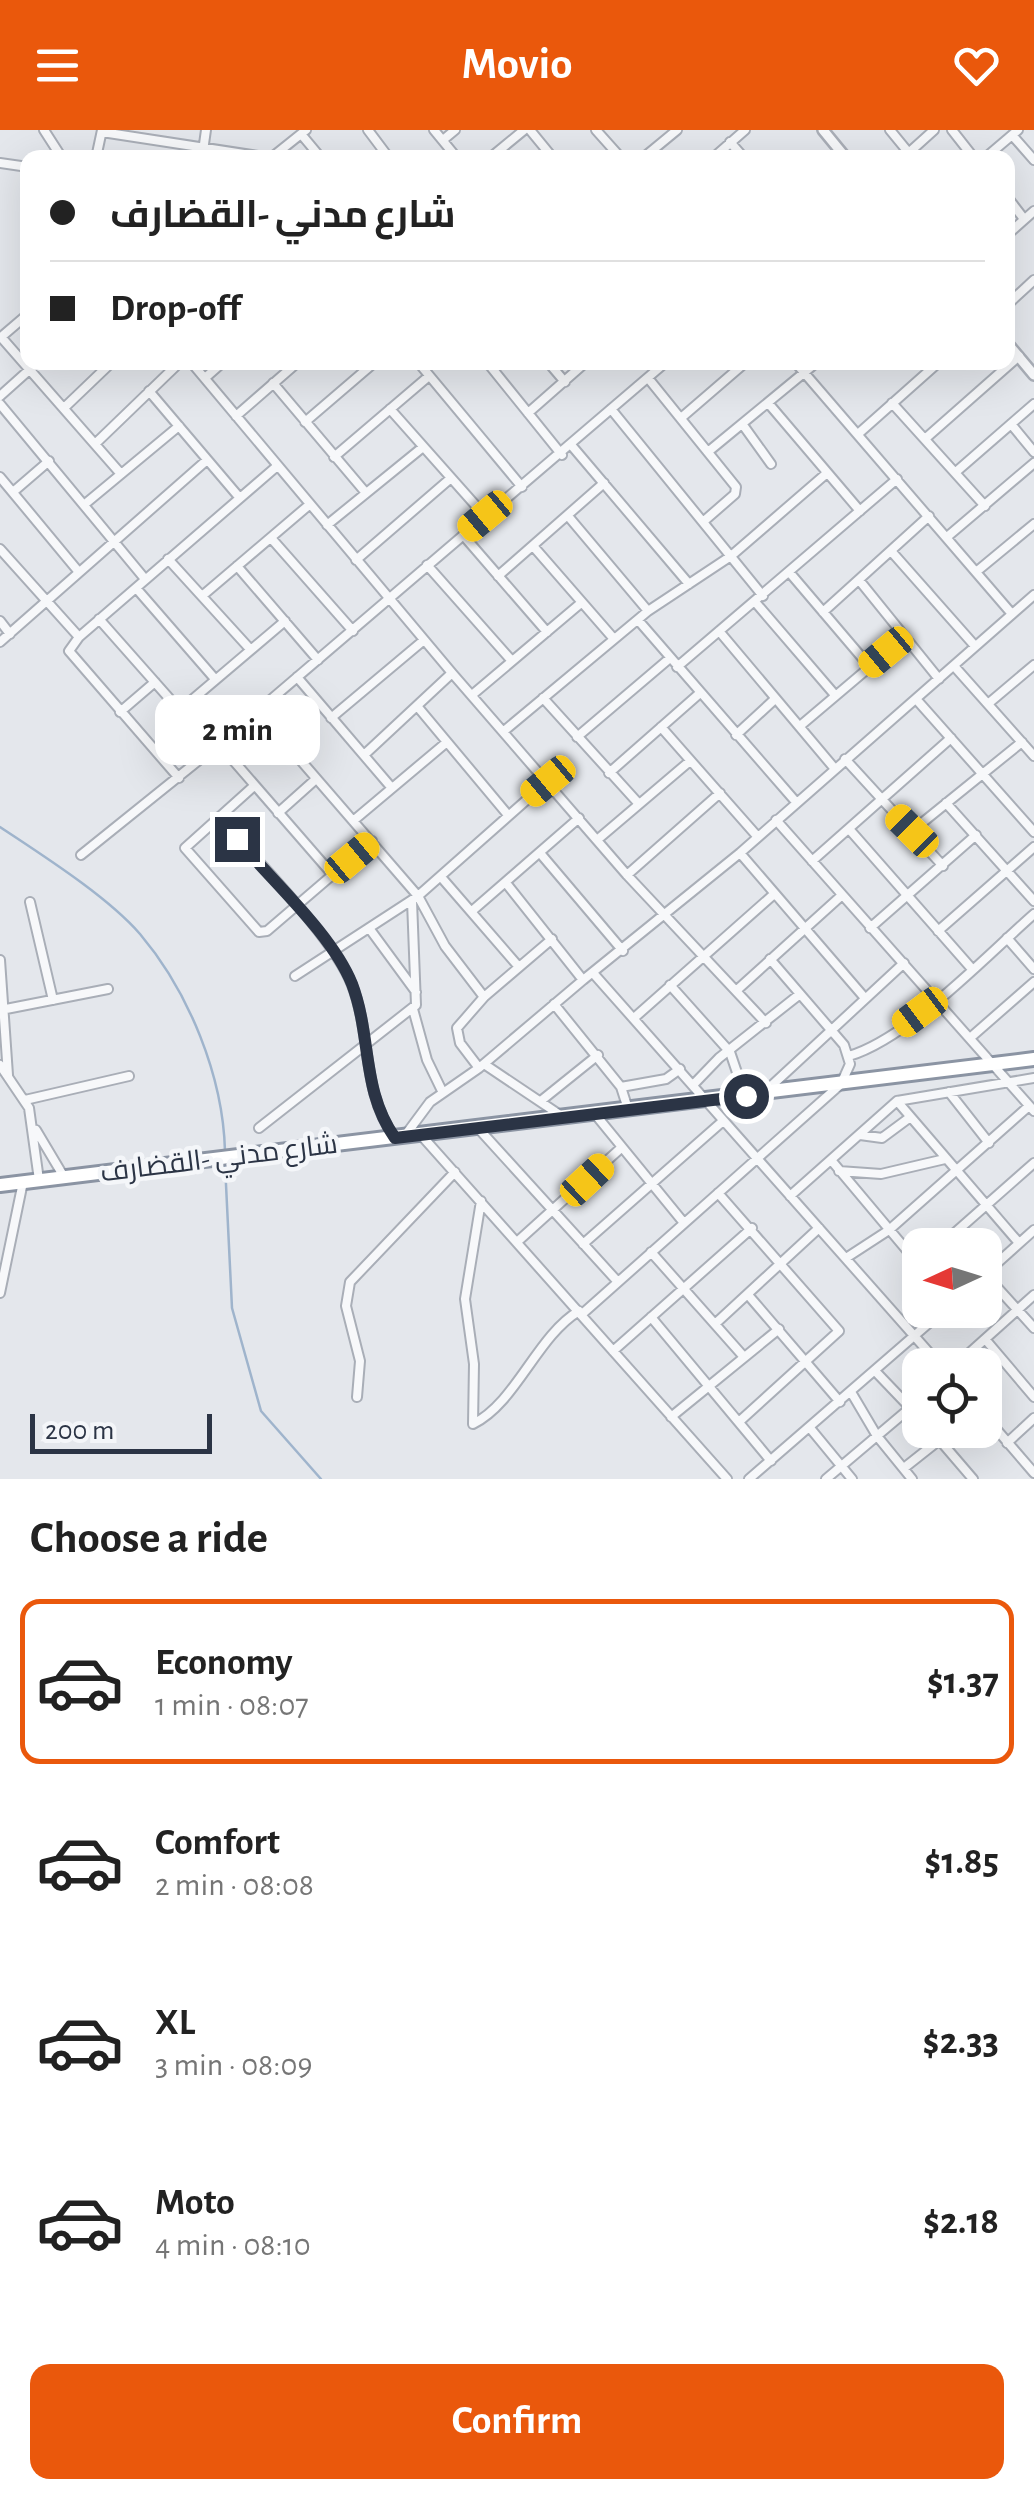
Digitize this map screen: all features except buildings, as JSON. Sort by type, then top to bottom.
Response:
[{"type":"highway","name":"شارع مدني -القضارف","points":[[0,1186],[1034,1059]]},
{"type":"street","points":[[203,150],[206,130]]},
{"type":"street","points":[[368,130],[384,150]]},
{"type":"street","points":[[434,130],[451,150]]},
{"type":"street","points":[[443,140],[455,130]]},
{"type":"street","points":[[501,150],[527,130],[546,150]]},
{"type":"street","points":[[653,150],[677,130]]},
{"type":"street","points":[[722,150],[745,130]]},
{"type":"street","points":[[822,130],[839,150]]},
{"type":"street","points":[[914,150],[934,130]]},
{"type":"street","points":[[952,130],[968,150]]},
{"type":"street","points":[[102,131],[226,150]]},
{"type":"street","points":[[281,150],[304,132]]},
{"type":"street","points":[[995,150],[1015,133],[1034,160]]},
{"type":"street","points":[[730,142],[737,150]]},
{"type":"street","points":[[1015,207],[1024,219]]},
{"type":"street","points":[[1015,227],[1034,211]]},
{"type":"street","points":[[1015,297],[1034,280]]},
{"type":"street","points":[[1024,289],[1034,300]]},
{"type":"street","points":[[1,338],[20,321]]},
{"type":"street","points":[[1015,352],[1034,375]]},
{"type":"street","points":[[1015,360],[1019,356]]},
{"type":"street","points":[[0,396],[29,370]]},
{"type":"street","points":[[37,370],[122,474]]},
{"type":"street","points":[[64,407],[103,370]]},
{"type":"street","points":[[95,444],[172,370]]},
{"type":"street","points":[[198,370],[452,673],[628,874],[766,1023]]},
{"type":"street","points":[[205,378],[214,370]]},
{"type":"street","points":[[236,416],[289,370]]},
{"type":"street","points":[[305,422],[366,370]]},
{"type":"street","points":[[424,370],[522,487]]},
{"type":"street","points":[[494,370],[562,455]]},
{"type":"street","points":[[554,370],[564,382]]},
{"type":"street","points":[[528,413],[577,370]]},
{"type":"street","points":[[80,855],[217,747],[657,370]]},
{"type":"street","points":[[681,418],[737,370]]},
{"type":"street","points":[[802,370],[1012,614]]},
{"type":"street","points":[[709,451],[808,370]]},
{"type":"street","points":[[858,434],[930,370]]},
{"type":"street","points":[[926,438],[1003,370]]},
{"type":"street","points":[[334,457],[429,376]]},
{"type":"street","points":[[648,378],[737,491],[704,522]]},
{"type":"street","points":[[274,383],[366,493]]},
{"type":"street","points":[[150,392],[239,498]]},
{"type":"street","points":[[892,403],[985,506]]},
{"type":"street","points":[[0,404],[145,579]]},
{"type":"street","points":[[768,404],[860,511]]},
{"type":"street","points":[[957,471],[1034,404]]},
{"type":"street","points":[[390,409],[485,516]]},
{"type":"street","points":[[612,409],[731,556],[834,695]]},
{"type":"street","points":[[743,424],[771,464]]},
{"type":"street","points":[[1011,424],[1034,452]]},
{"type":"street","points":[[85,504],[179,426]]},
{"type":"street","points":[[572,446],[689,584]]},
{"type":"street","points":[[327,525],[423,447]]},
{"type":"street","points":[[0,642],[208,460]]},
{"type":"street","points":[[13,492],[49,461]]},
{"type":"street","points":[[947,537],[1034,463]]},
{"type":"street","points":[[179,778],[69,653],[79,637],[99,619],[276,467]]},
{"type":"street","points":[[504,730],[648,611],[731,556],[827,473]]},
{"type":"street","points":[[0,478],[78,571]]},
{"type":"street","points":[[356,560],[451,478]]},
{"type":"street","points":[[677,667],[898,479]]},
{"type":"street","points":[[498,576],[604,482]]},
{"type":"street","points":[[202,596],[309,505]]},
{"type":"street","points":[[568,516],[648,611]]},
{"type":"street","points":[[823,612],[929,516]]},
{"type":"street","points":[[976,572],[1034,524]]},
{"type":"street","points":[[463,535],[546,632]]},
{"type":"street","points":[[271,538],[352,631]]},
{"type":"street","points":[[533,546],[614,639]]},
{"type":"street","points":[[0,549],[79,637]]},
{"type":"street","points":[[891,551],[975,646]]},
{"type":"street","points":[[168,559],[250,650]]},
{"type":"street","points":[[237,566],[318,660]]},
{"type":"street","points":[[427,566],[512,661]]},
{"type":"street","points":[[790,573],[870,666]]},
{"type":"street","points":[[859,580],[940,679]]},
{"type":"street","points":[[136,588],[215,680]]},
{"type":"street","points":[[218,817],[334,952],[350,981],[376,1109],[400,1138],[422,1111],[740,853],[1034,594]]},
{"type":"street","points":[[472,695],[582,602]]},
{"type":"street","points":[[1025,602],[1034,612]]},
{"type":"street","points":[[99,619],[332,874]]},
{"type":"street","points":[[638,620],[796,802]]},
{"type":"street","points":[[0,622],[10,634]]},
{"type":"street","points":[[180,710],[285,622]]},
{"type":"street","points":[[718,631],[835,769]]},
{"type":"street","points":[[800,726],[904,638]]},
{"type":"street","points":[[331,718],[424,640]]},
{"type":"street","points":[[577,737],[670,658]]},
{"type":"street","points":[[954,666],[1034,756]]},
{"type":"street","points":[[988,703],[1031,668],[1034,679]]},
{"type":"street","points":[[364,754],[452,673]]},
{"type":"street","points":[[297,677],[392,787]]},
{"type":"street","points":[[120,712],[155,682]]},
{"type":"street","points":[[609,772],[700,693]]},
{"type":"street","points":[[543,698],[639,804]]},
{"type":"street","points":[[916,698],[1034,832]]},
{"type":"street","points":[[736,734],[774,699]]},
{"type":"street","points":[[417,706],[508,815]]},
{"type":"street","points":[[258,711],[372,841],[484,997]]},
{"type":"street","points":[[661,727],[758,836]]},
{"type":"street","points":[[812,861],[951,738]]},
{"type":"street","points":[[353,820],[447,742]]},
{"type":"street","points":[[912,831],[1022,742]]},
{"type":"street","points":[[845,760],[943,866]]},
{"type":"street","points":[[598,840],[690,761]]},
{"type":"street","points":[[278,813],[316,779]]},
{"type":"street","points":[[295,976],[415,898],[548,781]]},
{"type":"street","points":[[254,786],[188,844],[186,851],[259,932],[267,932],[372,841]]},
{"type":"street","points":[[628,874],[720,793]]},
{"type":"street","points":[[946,803],[1034,900]]},
{"type":"street","points":[[472,910],[580,818]]},
{"type":"street","points":[[776,820],[1032,1108],[889,1230],[846,1258]]},
{"type":"street","points":[[850,829],[972,970]]},
{"type":"street","points":[[870,928],[910,897],[976,835]]},
{"type":"street","points":[[938,930],[1034,847]]},
{"type":"street","points":[[540,853],[623,951]]},
{"type":"street","points":[[740,853],[864,996]]},
{"type":"street","points":[[441,876],[518,966]]},
{"type":"street","points":[[506,883],[584,980]]},
{"type":"street","points":[[634,1018],[773,895]]},
{"type":"street","points":[[737,990],[841,896]]},
{"type":"street","points":[[415,898],[418,995],[414,1009],[427,1060],[443,1093]]},
{"type":"street","points":[[30,902],[52,1000]]},
{"type":"street","points":[[849,1056],[874,1046],[937,1000],[1034,914]]},
{"type":"street","points":[[369,928],[418,995]]},
{"type":"street","points":[[1006,938],[1034,969]]},
{"type":"street","points":[[552,940],[484,997],[457,1028],[460,1043],[482,1066],[542,1100],[562,1117]]},
{"type":"street","points":[[481,1201],[464,1299],[474,1364],[473,1424],[536,1359],[558,1324],[580,1313],[618,1282],[841,1084],[848,1072],[849,1056],[830,1027],[770,959]]},
{"type":"street","points":[[0,960],[8,1075]]},
{"type":"street","points":[[765,1092],[830,1027],[904,963]]},
{"type":"street","points":[[593,973],[925,1348]]},
{"type":"street","points":[[970,1038],[1034,982]]},
{"type":"street","points":[[670,986],[730,1052],[746,1096]]},
{"type":"street","points":[[6,1009],[108,989]]},
{"type":"street","points":[[694,1085],[800,994]]},
{"type":"street","points":[[554,1004],[621,1086],[628,1110]]},
{"type":"street","points":[[259,1128],[364,1042],[414,1009]]},
{"type":"street","points":[[542,1100],[598,1055]]},
{"type":"street","points":[[0,1064],[25,1100],[34,1126],[64,1178]]},
{"type":"street","points":[[621,1086],[666,1079],[680,1070]]},
{"type":"street","points":[[25,1100],[129,1076]]},
{"type":"street","points":[[790,1196],[897,1101],[1034,1078]]},
{"type":"street","points":[[949,1092],[989,1143]]},
{"type":"street","points":[[897,1101],[1019,1243]]},
{"type":"street","points":[[595,1114],[684,1224]]},
{"type":"street","points":[[860,1134],[882,1138],[910,1118]]},
{"type":"street","points":[[584,1244],[724,1121]]},
{"type":"street","points":[[34,1126],[39,1180]]},
{"type":"street","points":[[478,1128],[618,1282]]},
{"type":"street","points":[[421,1135],[727,1479]]},
{"type":"street","points":[[517,1242],[620,1148]]},
{"type":"street","points":[[840,1172],[881,1174],[945,1159]]},
{"type":"street","points":[[831,1160],[902,1245]]},
{"type":"street","points":[[961,1228],[1034,1163]]},
{"type":"street","points":[[357,1398],[360,1362],[346,1306],[350,1282],[455,1172]]},
{"type":"street","points":[[0,1293],[23,1182]]},
{"type":"street","points":[[718,1193],[839,1331],[741,1420]]},
{"type":"street","points":[[613,1351],[752,1228]]},
{"type":"street","points":[[714,1324],[819,1228]]},
{"type":"street","points":[[1002,1258],[1034,1230]]},
{"type":"street","points":[[652,1252],[744,1357]]},
{"type":"street","points":[[1002,1293],[1034,1328]]},
{"type":"street","points":[[748,1296],[840,1402]]},
{"type":"street","points":[[974,1348],[1034,1296]]},
{"type":"street","points":[[650,1317],[741,1420],[771,1461]]},
{"type":"street","points":[[750,1479],[924,1328]]},
{"type":"street","points":[[672,1418],[779,1330]]},
{"type":"street","points":[[985,1338],[1034,1397]]},
{"type":"street","points":[[876,1372],[902,1400]]},
{"type":"street","points":[[851,1392],[877,1436],[912,1479]]},
{"type":"street","points":[[826,1479],[902,1415]]},
{"type":"street","points":[[1007,1442],[1034,1418]]},
{"type":"street","points":[[810,1428],[852,1479]]},
{"type":"street","points":[[1002,1436],[1034,1476]]},
{"type":"street","points":[[904,1468],[930,1448]]},
{"type":"street","points":[[948,1448],[974,1479]]},
{"type":"waterway","points":[[0,827],[110,905],[158,957],[200,1036],[218,1094],[225,1151]]},
{"type":"waterway","points":[[225,1164],[232,1308],[261,1411],[321,1479]]},
{"type":"route","points":[[237,839],[343,967],[363,1022],[365,1060],[376,1109],[395,1138],[746,1096]]}]
